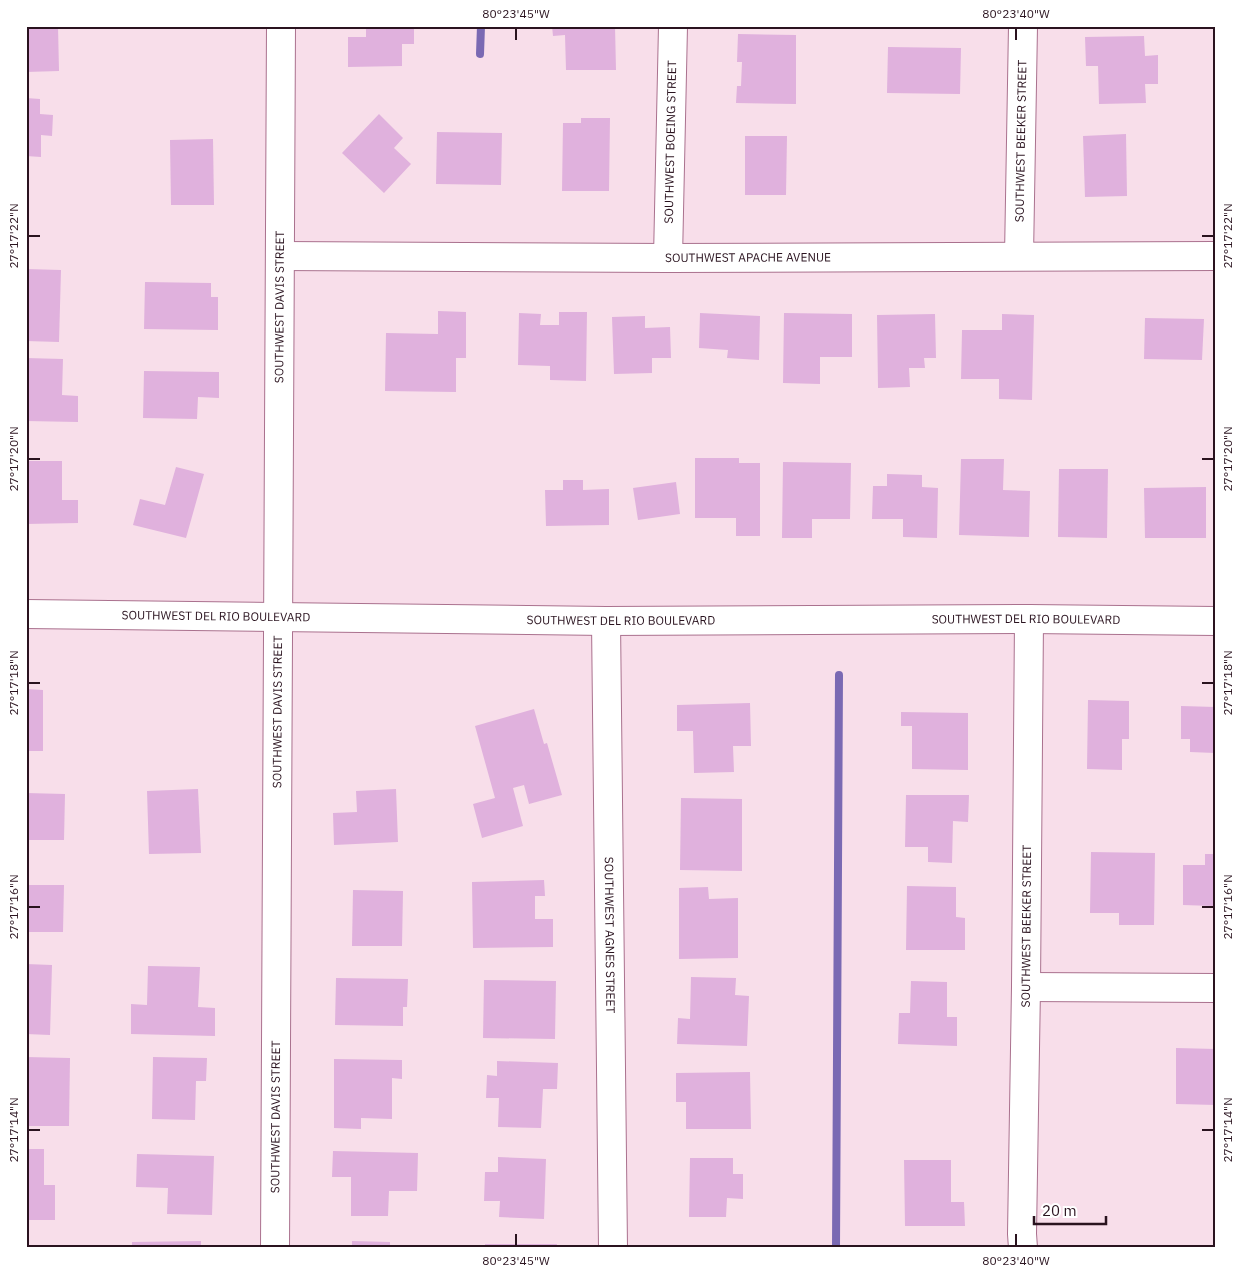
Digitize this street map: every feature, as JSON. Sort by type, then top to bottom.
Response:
[{"type":"street","name":"SOUTHWEST DAVIS STREET","points":[[275,1248],[281,26]]},
{"type":"street","name":"SOUTHWEST BOEING STREET","points":[[668,258],[673,26]]},
{"type":"street","name":"SOUTHWEST BEEKER STREET","points":[[1019,256],[1023,26]]},
{"type":"street","name":"SOUTHWEST APACHE AVENUE","points":[[280,256],[668,258],[1216,256]]},
{"type":"street","name":"SOUTHWEST DEL RIO BOULEVARD","points":[[26,614],[606,621],[1029,619],[1216,621]]},
{"type":"street","name":"SOUTHWEST BEEKER STREET","points":[[1023,1241],[1029,619]]},
{"type":"street","name":"SOUTHWEST AGNES STREET","points":[[606,621],[613,1248]]},
{"type":"street","points":[[1026,987],[1216,988]]},
{"type":"building","points":[[26,26],[58,26],[59,71],[26,72]]},
{"type":"building","points":[[366,26],[414,26],[414,44],[402,44],[402,66],[348,67],[348,37],[366,37]]},
{"type":"building","points":[[552,26],[615,26],[616,70],[566,70],[565,35],[553,36]]},
{"type":"building","points":[[738,34],[796,35],[796,104],[736,103],[737,86],[741,86],[742,62],[737,62]]},
{"type":"building","points":[[1144,36],[1145,56],[1158,55],[1158,84],[1145,84],[1146,103],[1099,104],[1098,66],[1086,66],[1085,37]]},
{"type":"building","points":[[888,47],[961,48],[960,94],[887,93]]},
{"type":"building","points":[[26,98],[40,99],[40,114],[53,115],[52,136],[41,135],[41,157],[26,156]]},
{"type":"building","points":[[379,114],[403,138],[394,148],[411,164],[384,193],[342,153]]},
{"type":"building","points":[[581,118],[610,118],[609,191],[562,191],[563,123],[581,123]]},
{"type":"building","points":[[437,132],[502,133],[501,185],[436,184]]},
{"type":"building","points":[[1126,134],[1127,196],[1085,197],[1083,136]]},
{"type":"building","points":[[745,136],[787,136],[786,195],[745,195]]},
{"type":"building","points":[[213,139],[214,205],[171,205],[170,140]]},
{"type":"building","points":[[26,269],[61,270],[59,342],[26,341]]},
{"type":"building","points":[[145,282],[211,283],[211,297],[218,297],[218,330],[144,329]]},
{"type":"building","points":[[438,311],[466,312],[466,358],[456,358],[456,392],[385,391],[386,333],[438,334]]},
{"type":"building","points":[[559,312],[587,312],[586,381],[550,380],[550,366],[518,365],[519,313],[541,314],[540,325],[559,325]]},
{"type":"building","points":[[700,313],[760,316],[759,360],[727,358],[728,350],[699,348]]},
{"type":"building","points":[[784,313],[852,314],[852,357],[820,357],[820,384],[783,383]]},
{"type":"building","points":[[935,314],[936,358],[924,358],[925,368],[909,368],[910,387],[878,388],[877,315]]},
{"type":"building","points":[[1002,314],[1034,315],[1032,400],[999,399],[999,379],[961,379],[962,330],[1002,330]]},
{"type":"building","points":[[645,316],[645,328],[670,327],[671,358],[652,358],[652,373],[614,374],[612,317]]},
{"type":"building","points":[[1145,318],[1204,319],[1202,360],[1144,359]]},
{"type":"building","points":[[26,358],[63,359],[62,395],[78,396],[78,422],[26,421]]},
{"type":"building","points":[[144,371],[219,372],[219,398],[198,397],[197,419],[143,418]]},
{"type":"building","points":[[695,458],[739,458],[739,463],[760,463],[760,536],[736,536],[736,518],[695,518]]},
{"type":"building","points":[[961,459],[1004,459],[1003,490],[1030,491],[1029,537],[959,535]]},
{"type":"building","points":[[26,461],[62,461],[62,500],[78,500],[78,523],[26,524]]},
{"type":"building","points":[[783,462],[851,463],[850,519],[812,519],[812,538],[782,538]]},
{"type":"building","points":[[176,467],[204,474],[186,538],[133,525],[140,499],[165,505]]},
{"type":"building","points":[[1059,469],[1108,469],[1107,538],[1058,537]]},
{"type":"building","points":[[887,474],[922,475],[922,487],[938,488],[937,538],[903,537],[903,519],[872,519],[873,486],[887,486]]},
{"type":"building","points":[[563,480],[583,480],[583,490],[609,489],[609,525],[546,526],[545,490],[563,490]]},
{"type":"building","points":[[676,482],[680,514],[638,520],[633,488]]},
{"type":"building","points":[[1206,487],[1206,538],[1145,538],[1144,488]]},
{"type":"building","points":[[26,689],[43,690],[43,751],[26,751]]},
{"type":"building","points":[[1088,700],[1129,701],[1129,739],[1122,739],[1122,770],[1087,769]]},
{"type":"building","points":[[750,703],[751,746],[733,746],[734,772],[694,773],[693,731],[677,731],[677,705]]},
{"type":"building","points":[[1181,706],[1216,707],[1215,753],[1190,752],[1190,739],[1181,739]]},
{"type":"building","points":[[534,709],[544,744],[547,743],[562,795],[529,804],[524,785],[513,788],[523,826],[482,838],[473,804],[495,798],[475,726]]},
{"type":"building","points":[[901,712],[968,713],[968,770],[912,769],[912,726],[901,726]]},
{"type":"building","points":[[198,789],[201,853],[149,854],[147,791]]},
{"type":"building","points":[[396,789],[398,842],[334,845],[333,813],[357,812],[356,791]]},
{"type":"building","points":[[26,793],[65,794],[64,840],[26,840]]},
{"type":"building","points":[[906,795],[969,795],[968,822],[953,821],[952,863],[928,862],[928,847],[905,847]]},
{"type":"building","points":[[681,798],[742,799],[742,871],[680,870]]},
{"type":"building","points":[[1091,852],[1155,853],[1154,925],[1119,925],[1119,913],[1090,913]]},
{"type":"building","points":[[1205,854],[1216,854],[1216,925],[1213,925],[1213,906],[1183,905],[1183,865],[1205,865]]},
{"type":"building","points":[[544,880],[545,896],[535,896],[535,919],[553,919],[553,947],[473,948],[472,882]]},
{"type":"building","points":[[26,885],[64,885],[63,932],[26,932]]},
{"type":"building","points":[[907,886],[956,887],[956,917],[965,918],[965,950],[906,950]]},
{"type":"building","points":[[708,887],[709,899],[738,898],[738,958],[679,959],[679,888]]},
{"type":"building","points":[[353,890],[403,891],[402,946],[352,946]]},
{"type":"building","points":[[26,964],[52,965],[50,1035],[26,1034]]},
{"type":"building","points":[[148,966],[200,967],[198,1007],[215,1008],[215,1036],[131,1034],[131,1004],[147,1005]]},
{"type":"building","points":[[691,977],[736,978],[735,995],[749,996],[747,1046],[677,1044],[678,1018],[690,1019]]},
{"type":"building","points":[[336,978],[408,979],[407,1007],[403,1007],[403,1026],[335,1025]]},
{"type":"building","points":[[484,980],[556,981],[555,1039],[483,1038]]},
{"type":"building","points":[[911,981],[947,982],[947,1017],[957,1017],[957,1046],[898,1044],[899,1013],[910,1013]]},
{"type":"building","points":[[1176,1048],[1216,1049],[1216,1105],[1176,1104]]},
{"type":"building","points":[[26,1057],[70,1058],[69,1126],[26,1126]]},
{"type":"building","points":[[153,1057],[207,1058],[206,1081],[196,1081],[195,1120],[152,1119]]},
{"type":"building","points":[[334,1059],[402,1060],[402,1079],[392,1078],[392,1119],[361,1118],[361,1129],[334,1128]]},
{"type":"building","points":[[497,1061],[558,1063],[557,1089],[543,1089],[541,1128],[498,1127],[499,1098],[486,1098],[487,1075],[497,1076]]},
{"type":"building","points":[[750,1072],[751,1129],[686,1129],[686,1102],[676,1102],[676,1073]]},
{"type":"building","points":[[26,1149],[44,1149],[44,1185],[55,1185],[55,1220],[26,1220]]},
{"type":"building","points":[[333,1151],[418,1153],[417,1191],[389,1191],[388,1216],[351,1216],[351,1177],[332,1177]]},
{"type":"building","points":[[137,1154],[214,1156],[212,1215],[167,1214],[168,1188],[136,1187]]},
{"type":"building","points":[[498,1157],[546,1159],[544,1219],[499,1217],[500,1201],[484,1201],[485,1172],[498,1172]]},
{"type":"building","points":[[690,1158],[733,1158],[733,1174],[743,1174],[743,1199],[727,1198],[726,1217],[689,1217]]},
{"type":"building","points":[[904,1160],[951,1160],[951,1202],[964,1202],[965,1226],[905,1226]]},
{"type":"building","points":[[201,1241],[201,1248],[132,1248],[132,1242]]},
{"type":"building","points":[[352,1241],[390,1242],[390,1248],[352,1248]]},
{"type":"building","points":[[485,1244],[557,1244],[556,1248],[485,1248]]},
{"type":"waterway","points":[[480,54],[481,26]]},
{"type":"waterway","points":[[836,1248],[839,675]]}]
